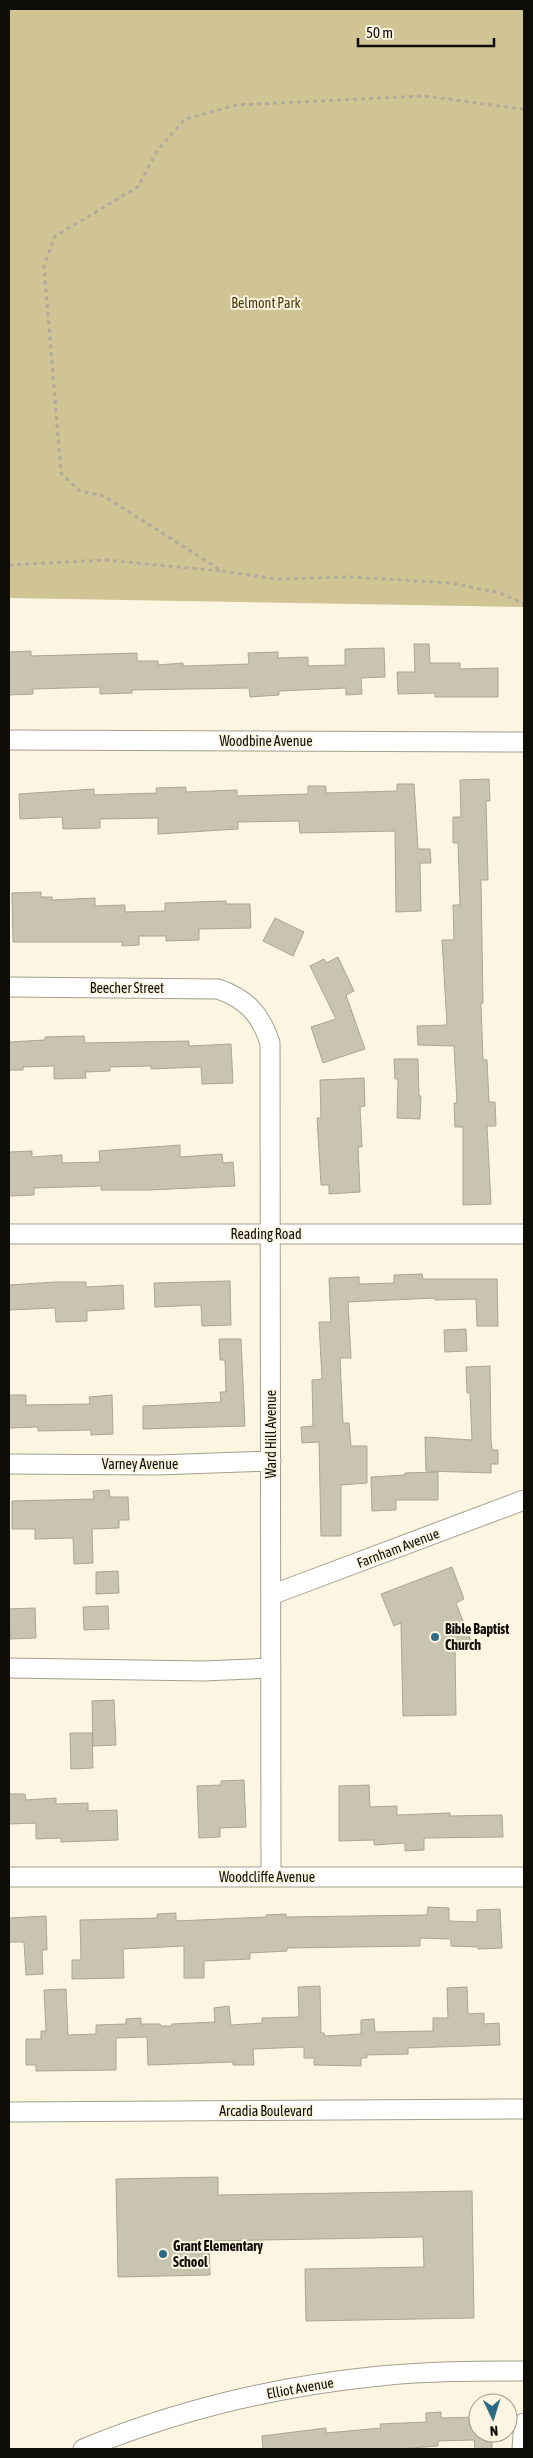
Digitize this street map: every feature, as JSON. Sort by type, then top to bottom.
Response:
[{"type":"street","name":"Woodbine Avenue","points":[[9,740],[524,742]]},
{"type":"street","name":"Beecher Street","points":[[9,987],[213,988],[235,995],[243,1000]]},
{"type":"street","name":"Ward Hill Avenue","points":[[243,1000],[255,1011],[264,1025],[270,1043],[272,1234],[271,1877]]},
{"type":"street","name":"Reading Road","points":[[9,1234],[524,1234]]},
{"type":"street","name":"Varney Avenue","points":[[9,1464],[158,1464],[271,1460]]},
{"type":"street","name":"Farnham Avenue","points":[[271,1595],[524,1500]]},
{"type":"street","points":[[9,1668],[203,1670],[271,1668]]},
{"type":"street","name":"Woodcliffe Avenue","points":[[9,1877],[524,1877]]},
{"type":"street","name":"Arcadia Boulevard","points":[[9,2112],[524,2109]]},
{"type":"street","name":"Elliot Avenue","points":[[83,2449],[125,2432],[177,2415],[305,2386],[389,2375],[524,2371]]},
{"type":"street","points":[[522,2449],[524,2423]]},
{"type":"path","points":[[222,571],[104,496],[80,491],[61,473],[44,266],[55,236],[138,187],[157,150],[185,119],[237,105],[423,96],[524,109]]},
{"type":"path","points":[[9,565],[106,560],[222,571],[276,579],[351,578],[450,583],[500,593],[524,604]]},
{"type":"green space","name":"Belmont Park","points":[[9,9],[524,9],[524,607],[9,598]]},
{"type":"building","points":[[414,644],[429,644],[430,663],[460,663],[460,669],[498,668],[498,697],[435,697],[435,693],[398,694],[397,672],[415,672]]},
{"type":"building","points":[[384,648],[385,677],[361,678],[362,694],[346,695],[346,688],[279,691],[279,695],[250,697],[249,688],[132,690],[132,693],[100,694],[100,687],[33,689],[33,694],[9,695],[9,652],[31,651],[31,656],[137,653],[137,661],[158,661],[158,665],[183,663],[183,666],[249,664],[248,653],[278,652],[278,658],[308,657],[308,666],[345,665],[345,649]]},
{"type":"building","points":[[489,779],[490,801],[486,801],[488,880],[481,880],[483,1003],[481,1003],[483,1060],[487,1060],[489,1102],[495,1102],[496,1126],[487,1126],[491,1204],[463,1205],[463,1127],[455,1127],[454,1103],[457,1103],[454,1046],[418,1045],[417,1026],[447,1025],[442,940],[454,940],[453,905],[460,905],[458,843],[453,843],[453,817],[461,817],[460,780]]},
{"type":"building","points":[[397,784],[414,784],[418,849],[430,849],[431,863],[420,863],[421,911],[396,912],[395,831],[300,833],[299,821],[238,822],[238,829],[158,834],[158,818],[100,819],[100,828],[63,829],[62,817],[20,819],[19,794],[94,789],[94,795],[157,793],[156,788],[186,787],[186,792],[237,790],[237,796],[308,794],[308,786],[326,786],[326,793],[397,791]]},
{"type":"building","points":[[41,892],[41,897],[52,897],[52,900],[95,898],[95,906],[125,905],[125,912],[165,911],[165,903],[226,901],[226,904],[250,904],[251,928],[199,929],[199,940],[166,941],[166,936],[139,936],[139,945],[122,946],[122,942],[13,942],[12,893]]},
{"type":"building","points":[[275,918],[304,932],[293,956],[263,941]]},
{"type":"building","points":[[338,957],[354,991],[346,995],[365,1049],[323,1063],[311,1027],[336,1019],[310,966],[324,959],[326,963]]},
{"type":"building","points":[[84,1036],[85,1043],[189,1041],[189,1046],[231,1044],[233,1083],[202,1084],[201,1067],[151,1069],[151,1066],[110,1067],[110,1071],[85,1072],[86,1078],[54,1079],[54,1066],[23,1067],[23,1070],[9,1070],[9,1042],[45,1040],[45,1037]]},
{"type":"building","points":[[394,1059],[418,1059],[419,1096],[421,1096],[420,1119],[397,1118],[398,1079],[395,1079]]},
{"type":"building","points":[[364,1078],[365,1106],[360,1107],[362,1147],[358,1147],[360,1192],[329,1194],[329,1185],[321,1185],[317,1118],[321,1118],[320,1080]]},
{"type":"building","points":[[180,1145],[180,1157],[222,1154],[223,1163],[233,1162],[235,1186],[149,1190],[101,1190],[101,1186],[34,1188],[34,1195],[9,1196],[9,1152],[32,1151],[32,1157],[62,1155],[62,1163],[100,1162],[99,1151]]},
{"type":"building","points":[[422,1274],[423,1279],[497,1279],[498,1326],[477,1326],[476,1299],[435,1300],[435,1298],[348,1302],[351,1358],[340,1358],[343,1423],[349,1423],[351,1446],[367,1446],[367,1483],[341,1485],[341,1536],[321,1536],[319,1442],[302,1443],[301,1427],[313,1426],[312,1380],[322,1379],[319,1322],[331,1322],[329,1278],[359,1277],[359,1284],[394,1283],[394,1275]]},
{"type":"building","points":[[230,1281],[231,1325],[202,1326],[201,1305],[155,1307],[154,1283]]},
{"type":"building","points":[[86,1282],[86,1287],[123,1285],[124,1309],[87,1311],[87,1321],[56,1322],[55,1308],[9,1310],[9,1285]]},
{"type":"building","points":[[466,1329],[467,1351],[445,1352],[444,1330]]},
{"type":"building","points":[[219,1339],[241,1339],[245,1426],[143,1429],[143,1406],[221,1402],[220,1392],[226,1392],[225,1360],[220,1360]]},
{"type":"building","points":[[490,1366],[491,1440],[492,1450],[498,1450],[498,1464],[491,1464],[491,1473],[426,1471],[425,1437],[472,1440],[470,1393],[467,1393],[466,1367]]},
{"type":"building","points":[[9,1395],[26,1395],[26,1405],[90,1404],[89,1397],[112,1395],[113,1434],[91,1435],[91,1430],[38,1431],[38,1427],[9,1428]]},
{"type":"building","points":[[438,1472],[438,1500],[396,1500],[396,1510],[372,1511],[371,1477]]},
{"type":"building","points":[[109,1490],[110,1497],[128,1497],[129,1520],[119,1520],[119,1528],[92,1529],[93,1563],[74,1564],[73,1538],[35,1539],[35,1529],[12,1529],[12,1501],[94,1499],[93,1491]]},
{"type":"building","name":"Bible Baptist Church","points":[[452,1567],[464,1599],[456,1603],[474,1649],[455,1649],[456,1715],[403,1716],[401,1623],[394,1626],[381,1594]]},
{"type":"building","points":[[118,1571],[119,1593],[96,1594],[96,1572]]},
{"type":"building","points":[[108,1606],[109,1629],[84,1630],[83,1607]]},
{"type":"building","points":[[35,1608],[36,1638],[10,1639],[9,1609]]},
{"type":"building","points":[[114,1700],[116,1745],[93,1746],[92,1701]]},
{"type":"building","points":[[70,1733],[92,1733],[93,1768],[71,1769]]},
{"type":"building","points":[[244,1780],[246,1827],[220,1828],[220,1837],[199,1838],[197,1786],[221,1785],[221,1781]]},
{"type":"building","points":[[369,1785],[370,1807],[397,1806],[397,1815],[450,1813],[450,1816],[502,1815],[503,1837],[424,1838],[424,1850],[405,1851],[405,1843],[374,1845],[374,1840],[339,1841],[339,1786]]},
{"type":"building","points":[[9,1794],[25,1794],[26,1800],[56,1798],[56,1804],[88,1803],[88,1811],[117,1810],[118,1840],[61,1842],[61,1838],[36,1839],[36,1823],[9,1824]]},
{"type":"building","points":[[428,1907],[449,1908],[449,1921],[477,1922],[477,1910],[500,1909],[502,1948],[478,1949],[478,1947],[451,1946],[451,1939],[420,1938],[420,1946],[287,1948],[287,1951],[250,1953],[250,1959],[204,1961],[204,1978],[184,1978],[184,1946],[123,1949],[124,1978],[72,1979],[72,1960],[81,1960],[80,1920],[157,1918],[157,1914],[176,1913],[176,1921],[266,1917],[266,1915],[286,1914],[286,1917],[427,1915]]},
{"type":"building","points":[[46,1916],[47,1950],[42,1950],[43,1974],[26,1975],[24,1942],[9,1942],[9,1918]]},
{"type":"building","points":[[320,1986],[321,2033],[324,2033],[325,2036],[361,2034],[361,2020],[374,2019],[375,2032],[433,2031],[433,2018],[448,2018],[447,1988],[467,1987],[468,2014],[484,2013],[484,2024],[499,2023],[500,2045],[408,2048],[408,2054],[367,2055],[367,2058],[361,2058],[361,2066],[314,2065],[314,2058],[304,2058],[304,2047],[253,2049],[254,2065],[233,2065],[233,2062],[148,2065],[147,2037],[116,2038],[116,2070],[36,2071],[36,2065],[26,2065],[26,2039],[41,2039],[41,2031],[46,2031],[44,1990],[66,1989],[68,2035],[96,2034],[96,2025],[126,2024],[126,2019],[141,2018],[141,2024],[160,2024],[161,2026],[215,2022],[214,2008],[229,2006],[231,2025],[262,2023],[262,2018],[299,2017],[298,1987]]},
{"type":"building","name":"Grant Elementary School","points":[[218,2177],[218,2195],[472,2191],[474,2318],[306,2321],[305,2269],[424,2267],[423,2237],[209,2241],[210,2275],[118,2277],[116,2179]]},
{"type":"building","points":[[441,2412],[441,2418],[468,2417],[468,2440],[438,2441],[438,2446],[399,2449],[263,2449],[262,2436],[326,2428],[326,2433],[381,2428],[380,2424],[426,2422],[426,2413]]},
{"type":"building","points":[[474,2443],[492,2443],[492,2449],[475,2449]]},
{"type":"place","name":"Bible Baptist Church","points":[[435,1637]]},
{"type":"place","name":"Grant Elementary School","points":[[163,2254]]}]
